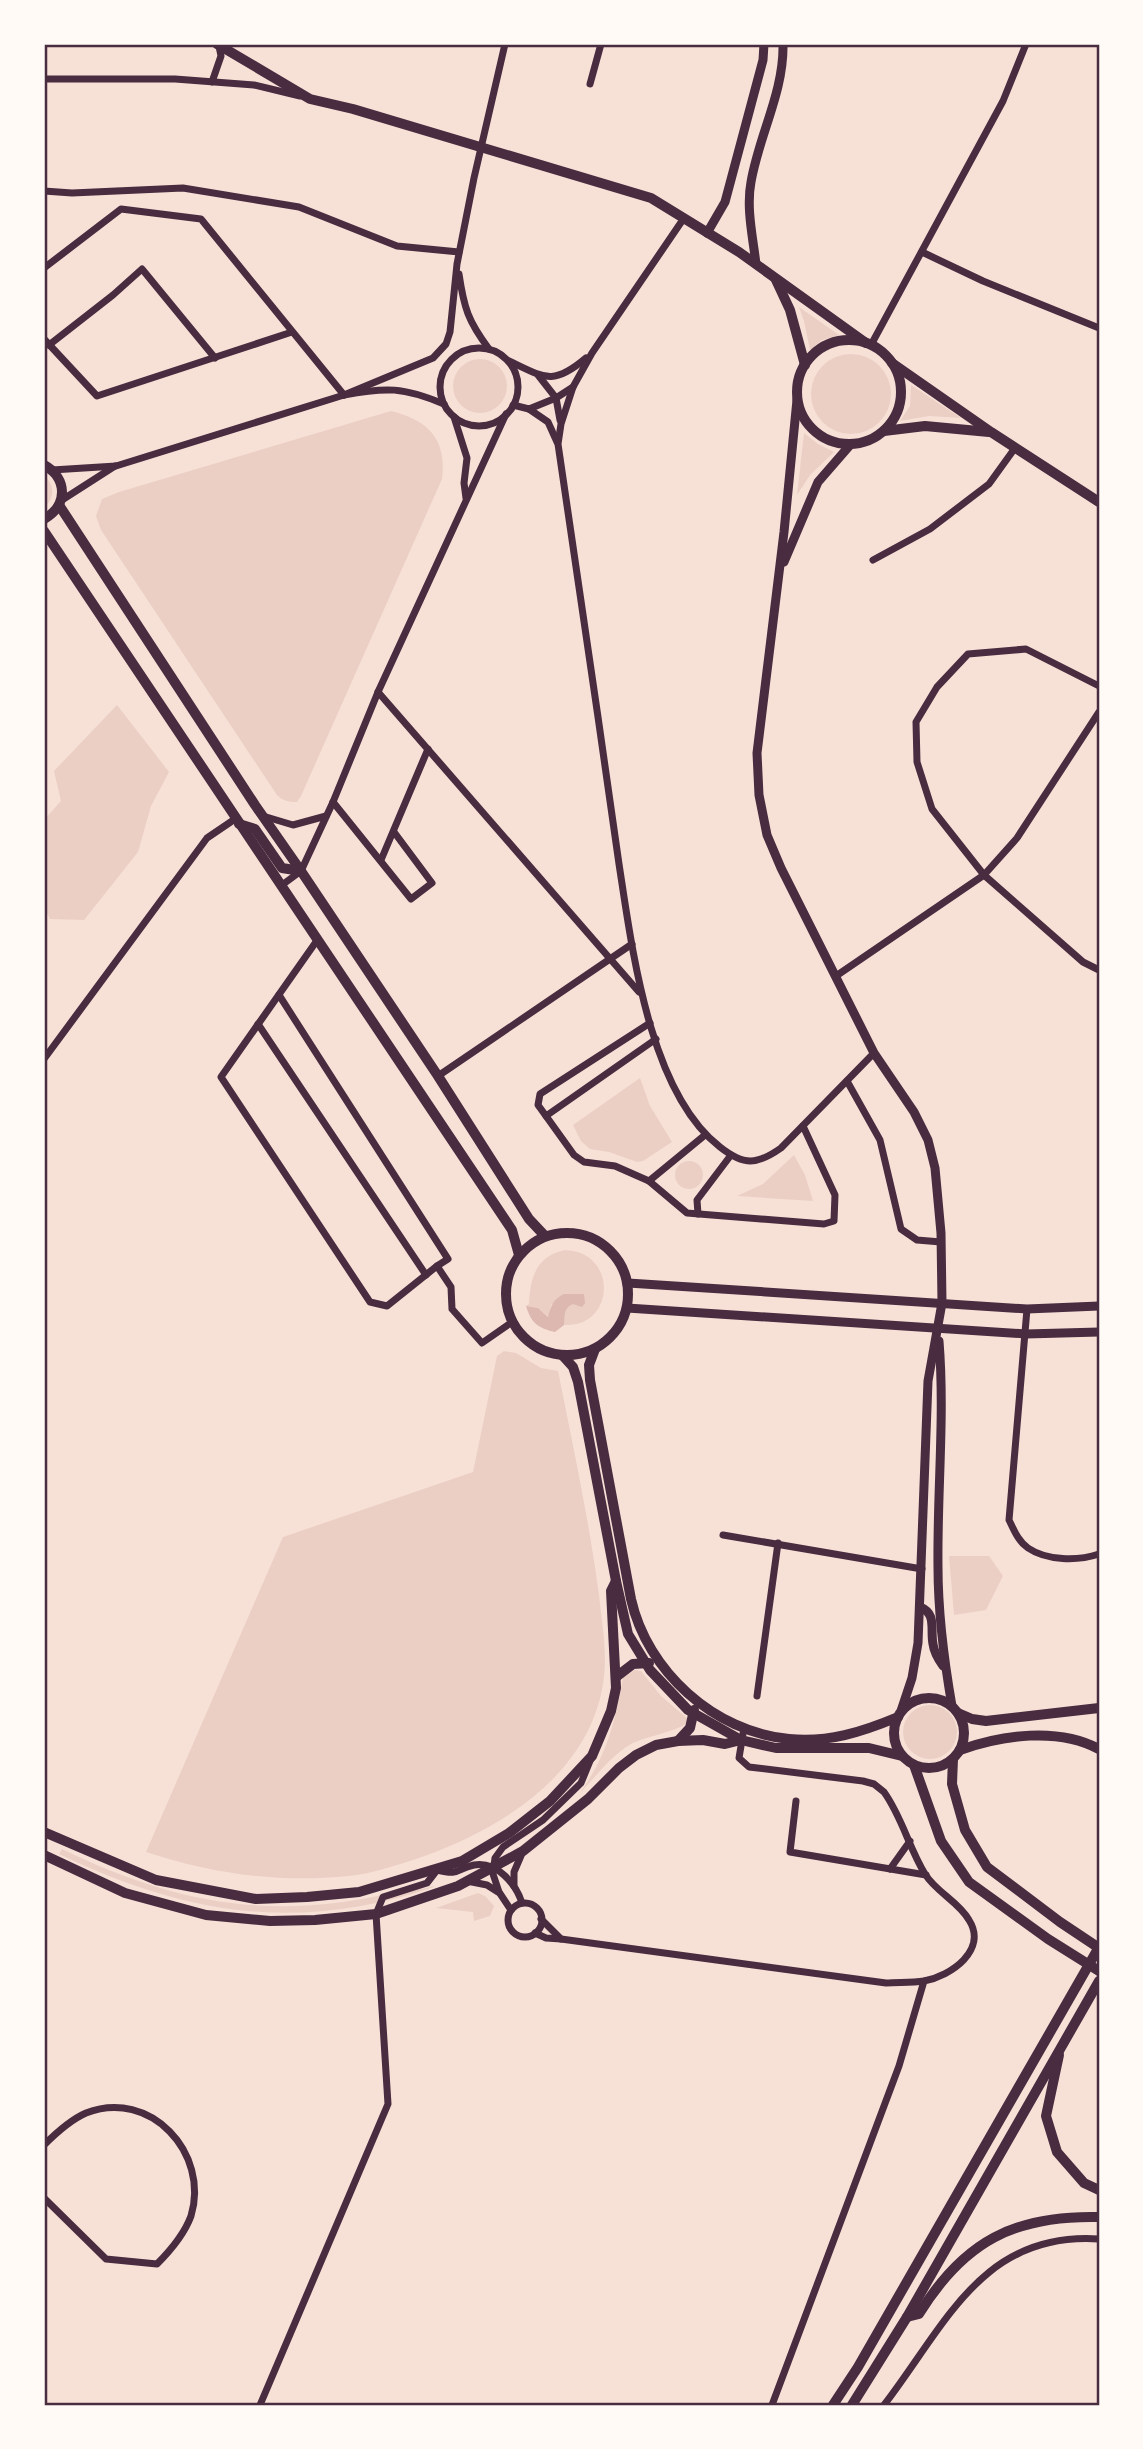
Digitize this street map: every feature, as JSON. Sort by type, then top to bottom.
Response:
[{"type":"main road","points":[[218,44],[310,99],[480,146],[651,198],[756,264],[991,432],[1099,502]]},
{"type":"main road","points":[[775,278],[790,310],[805,365]]},
{"type":"main road","points":[[869,344],[849,340],[832,343],[816,351],[805,365],[800,376],[797,400],[810,427],[822,437],[836,443],[851,444],[869,440],[884,431],[899,406],[901,391],[899,377],[892,363]]},
{"type":"main road","points":[[884,431],[925,426],[991,432]]},
{"type":"main road","points":[[44,519],[53,513],[60,503],[61,484],[48,468]]},
{"type":"main road","points":[[60,503],[262,816],[438,1076],[529,1219],[545,1237]]},
{"type":"main road","points":[[44,531],[512,1230],[519,1255]]},
{"type":"main road","points":[[237,822],[255,829],[282,867],[301,871]]},
{"type":"main road","points":[[571,1233],[597,1240],[617,1259],[628,1283],[627,1308],[620,1325],[609,1339],[595,1349],[579,1355],[563,1356],[542,1351],[525,1339],[512,1322],[506,1306],[510,1271],[519,1255],[531,1244],[545,1237],[571,1233]]},
{"type":"main road","points":[[595,1349],[589,1365],[590,1380],[635,1616],[659,1662],[696,1701],[744,1728],[789,1739],[836,1737],[861,1732],[899,1714],[909,1703],[920,1699],[942,1700],[972,1718],[986,1721],[1099,1708]]},
{"type":"main road","points":[[563,1356],[573,1367],[578,1382],[628,1634],[668,1691],[693,1713],[741,1740],[776,1748],[869,1748],[902,1756]]},
{"type":"main road","points":[[46,1834],[156,1880],[256,1899],[359,1892],[462,1861],[509,1833],[550,1801],[592,1756],[611,1711],[616,1682],[611,1591],[616,1581]]},
{"type":"main road","points":[[616,1682],[634,1664],[659,1662]]},
{"type":"main road","points":[[678,1741],[690,1728],[696,1701]]},
{"type":"main road","points":[[833,2405],[858,2367],[1099,1947],[1060,1922],[987,1867],[965,1830],[952,1784],[964,1731],[955,1709]]},
{"type":"main road","points":[[899,1714],[894,1737],[897,1748],[902,1756],[914,1765],[934,1768],[981,1742],[1020,1736],[1070,1738],[1099,1749]]},
{"type":"main road","points":[[44,1855],[125,1893],[206,1915],[270,1921],[376,1914],[458,1886],[523,1851],[588,1799],[619,1768],[656,1745],[703,1740],[726,1744],[741,1740]]},
{"type":"main road","points":[[914,1765],[941,1841],[969,1882],[1048,1939],[1099,1971]]},
{"type":"main road","points":[[852,2405],[908,2317],[1099,1981]]},
{"type":"main road","points":[[1061,2045],[1046,2116],[1057,2152],[1084,2183],[1099,2190]]},
{"type":"main road","points":[[908,2317],[919,2314],[934,2289],[955,2266],[987,2241],[1028,2223],[1066,2217],[1099,2217]]},
{"type":"street","points":[[212,82],[221,57],[218,44]]},
{"type":"street","points":[[433,358],[446,344],[450,332],[459,252],[480,146],[505,44]]},
{"type":"street","points":[[590,85],[601,44]]},
{"type":"street","points":[[708,233],[725,202],[763,60],[764,44]]},
{"type":"street","points":[[756,264],[751,225],[751,183],[784,66],[783,44]]},
{"type":"street","points":[[869,344],[1003,101],[1026,44]]},
{"type":"street","points":[[44,79],[175,79],[254,85],[310,99]]},
{"type":"street","points":[[44,191],[72,193],[183,188],[299,207],[397,246],[459,252]]},
{"type":"street","points":[[44,268],[121,209],[201,219],[344,395]]},
{"type":"street","points":[[558,444],[561,424],[573,387],[592,353],[684,218]]},
{"type":"street","points":[[922,252],[983,281],[1097,327],[1099,317]]},
{"type":"street","points":[[457,264],[463,304],[472,327],[489,349],[538,374],[551,377],[562,375],[592,353]]},
{"type":"street","points":[[215,358],[142,269],[113,296],[46,342],[97,396],[215,358],[292,332]]},
{"type":"street","points":[[466,500],[464,483],[467,458],[454,417],[444,404],[440,382],[450,360],[458,354],[468,349],[489,349]]},
{"type":"street","points":[[344,395],[433,358],[458,354]]},
{"type":"street","points":[[282,885],[301,871],[333,802],[378,692],[506,414],[513,405],[517,381],[507,360]]},
{"type":"street","points":[[538,374],[556,398],[561,424]]},
{"type":"street","points":[[529,409],[556,398],[573,387]]},
{"type":"street","points":[[48,468],[116,466],[344,395],[375,388],[420,394],[444,404]]},
{"type":"street","points":[[797,400],[757,753],[759,795],[768,835],[780,868],[874,1053],[914,1112],[928,1140],[935,1168],[941,1241],[942,1303],[928,1381],[918,1643],[912,1678],[899,1714]]},
{"type":"street","points":[[513,405],[529,409],[548,422],[558,444],[640,993],[670,1081],[696,1126],[732,1155],[750,1162],[766,1159],[781,1148],[874,1053]]},
{"type":"street","points":[[454,417],[464,422],[486,425],[506,414]]},
{"type":"street","points":[[779,573],[818,482],[851,444]]},
{"type":"street","points":[[873,560],[930,529],[989,484],[1015,448]]},
{"type":"street","points":[[60,503],[116,466]]},
{"type":"street","points":[[1099,686],[1026,649],[968,654],[937,687],[916,722],[918,762],[932,809],[984,875],[1083,962],[1099,970]]},
{"type":"street","points":[[378,692],[640,993]]},
{"type":"street","points":[[836,976],[984,875],[1017,838],[1099,712]]},
{"type":"street","points":[[381,860],[428,749]]},
{"type":"street","points":[[333,802],[411,899],[432,883],[394,832]]},
{"type":"street","points":[[262,816],[293,825],[326,816]]},
{"type":"street","points":[[44,1059],[207,838],[237,822]]},
{"type":"street","points":[[279,995],[448,1259],[387,1306],[370,1302],[221,1077],[318,939]]},
{"type":"street","points":[[438,1076],[632,944]]},
{"type":"street","points":[[650,1023],[540,1094],[538,1105],[574,1155],[584,1162],[615,1166],[649,1181],[687,1213],[824,1224],[834,1221],[835,1195],[803,1126]]},
{"type":"street","points":[[258,1024],[426,1275]]},
{"type":"street","points":[[546,1116],[656,1039]]},
{"type":"street","points":[[847,1081],[880,1140],[901,1229],[917,1240],[941,1241]]},
{"type":"street","points":[[649,1181],[705,1135]]},
{"type":"street","points":[[698,1214],[697,1200],[732,1155]]},
{"type":"street","points":[[437,1265],[451,1287],[452,1309],[482,1343],[512,1322]]},
{"type":"street","points":[[628,1283],[1027,1309],[1099,1306]]},
{"type":"street","points":[[627,1308],[1026,1334],[1099,1332]]},
{"type":"street","points":[[1027,1309],[1009,1520],[1017,1537],[1027,1548],[1048,1557],[1089,1557],[1099,1554]]},
{"type":"street","points":[[939,1329],[942,1381],[938,1568],[946,1670],[955,1709]]},
{"type":"street","points":[[723,1535],[922,1569]]},
{"type":"street","points":[[757,1696],[778,1543]]},
{"type":"street","points":[[920,1607],[929,1611],[935,1653],[946,1670]]},
{"type":"street","points":[[535,1933],[546,1938],[558,1936],[886,1983],[925,1981],[948,1973],[967,1957],[975,1943],[974,1929],[968,1918],[926,1875],[889,1798],[874,1784],[863,1781],[749,1767],[739,1758],[744,1728]]},
{"type":"street","points":[[511,1910],[499,1892],[493,1867],[495,1858],[503,1847],[542,1820],[581,1783],[592,1756]]},
{"type":"street","points":[[796,1801],[790,1852],[926,1875]]},
{"type":"street","points":[[890,1869],[910,1842]]},
{"type":"street","points":[[514,1886],[514,1872],[523,1851]]},
{"type":"street","points":[[260,2405],[388,2104],[376,1914],[383,1897],[427,1883],[438,1870],[453,1874],[476,1865],[493,1867],[514,1886],[523,1903]]},
{"type":"street","points":[[467,1881],[487,1885],[499,1892]]},
{"type":"street","points":[[541,1919],[535,1933],[523,1937],[511,1930],[508,1920],[511,1910],[523,1903],[533,1905],[541,1919],[558,1936]]},
{"type":"street","points":[[772,2405],[899,2066],[925,1981]]},
{"type":"street","points":[[44,2145],[83,2115],[107,2109],[138,2112],[152,2118],[178,2140],[186,2151],[195,2183],[190,2217],[173,2247],[157,2264],[106,2259],[44,2198]]},
{"type":"street","points":[[884,2405],[963,2296],[998,2263],[1041,2244],[1060,2239],[1099,2239]]},
{"type":"shaded area","points":[[799,307],[839,335],[822,340],[810,350]]},
{"type":"shaded area","points":[[843,354],[859,354],[880,365],[891,386],[891,402],[880,423],[859,434],[843,434],[829,428],[817,416],[811,402],[811,386],[817,372],[829,360]]},
{"type":"shaded area","points":[[480,359],[499,367],[507,386],[499,405],[480,413],[461,405],[453,386],[461,367]]},
{"type":"shaded area","points":[[911,385],[961,418],[929,416],[900,421],[910,406]]},
{"type":"shaded area","points":[[391,411],[415,420],[432,433],[441,453],[442,479],[301,796],[297,802],[286,801],[277,795],[101,530],[96,516],[102,499],[119,492]]},
{"type":"shaded area","points":[[804,433],[834,452],[810,475],[797,495]]},
{"type":"shaded area","points":[[44,475],[52,492],[44,508]]},
{"type":"shaded area","points":[[117,705],[169,772],[151,806],[138,852],[84,920],[50,919],[44,907],[44,820],[61,801],[54,771]]},
{"type":"shaded area","points":[[640,1078],[650,1106],[672,1142],[643,1161],[637,1162],[609,1152],[590,1149],[581,1141],[573,1125]]},
{"type":"shaded area","points":[[794,1155],[805,1175],[813,1201],[737,1196],[763,1184]]},
{"type":"shaded area","points":[[689,1161],[699,1165],[703,1175],[699,1185],[689,1189],[679,1185],[675,1175],[679,1165]]},
{"type":"shaded area","points":[[565,1250],[583,1254],[595,1263],[602,1275],[604,1289],[601,1303],[593,1315],[581,1323],[564,1325],[564,1311],[584,1294],[572,1294],[551,1305],[549,1317],[538,1308],[526,1306],[529,1304],[536,1270],[547,1257]]},
{"type":"shaded area","points":[[564,1294],[584,1294],[585,1303],[582,1307],[573,1304],[568,1308],[564,1325],[555,1332],[544,1329],[533,1321],[526,1306],[538,1308],[548,1317],[553,1303]]},
{"type":"shaded area","points":[[504,1351],[516,1353],[541,1368],[558,1371],[580,1483],[599,1595],[605,1662],[603,1684],[594,1717],[578,1748],[557,1774],[532,1798],[504,1818],[442,1849],[372,1872],[323,1878],[246,1875],[196,1866],[146,1852],[283,1537],[473,1472],[497,1356]]},
{"type":"shaded area","points":[[949,1556],[989,1556],[1003,1576],[986,1610],[954,1615]]},
{"type":"shaded area","points":[[635,1670],[641,1671],[661,1696],[688,1719],[688,1722],[623,1749],[578,1795],[608,1740],[623,1678]]},
{"type":"shaded area","points":[[930,1705],[949,1713],[957,1732],[949,1751],[930,1759],[911,1751],[903,1732],[911,1713]]},
{"type":"shaded area","points":[[62,1849],[102,1867],[181,1894],[260,1906],[342,1902],[434,1887],[384,1901],[336,1910],[289,1913],[243,1911],[152,1891],[106,1875],[59,1854]]},
{"type":"shaded area","points":[[478,1893],[494,1906],[490,1916],[474,1921],[473,1912],[436,1908]]}]
